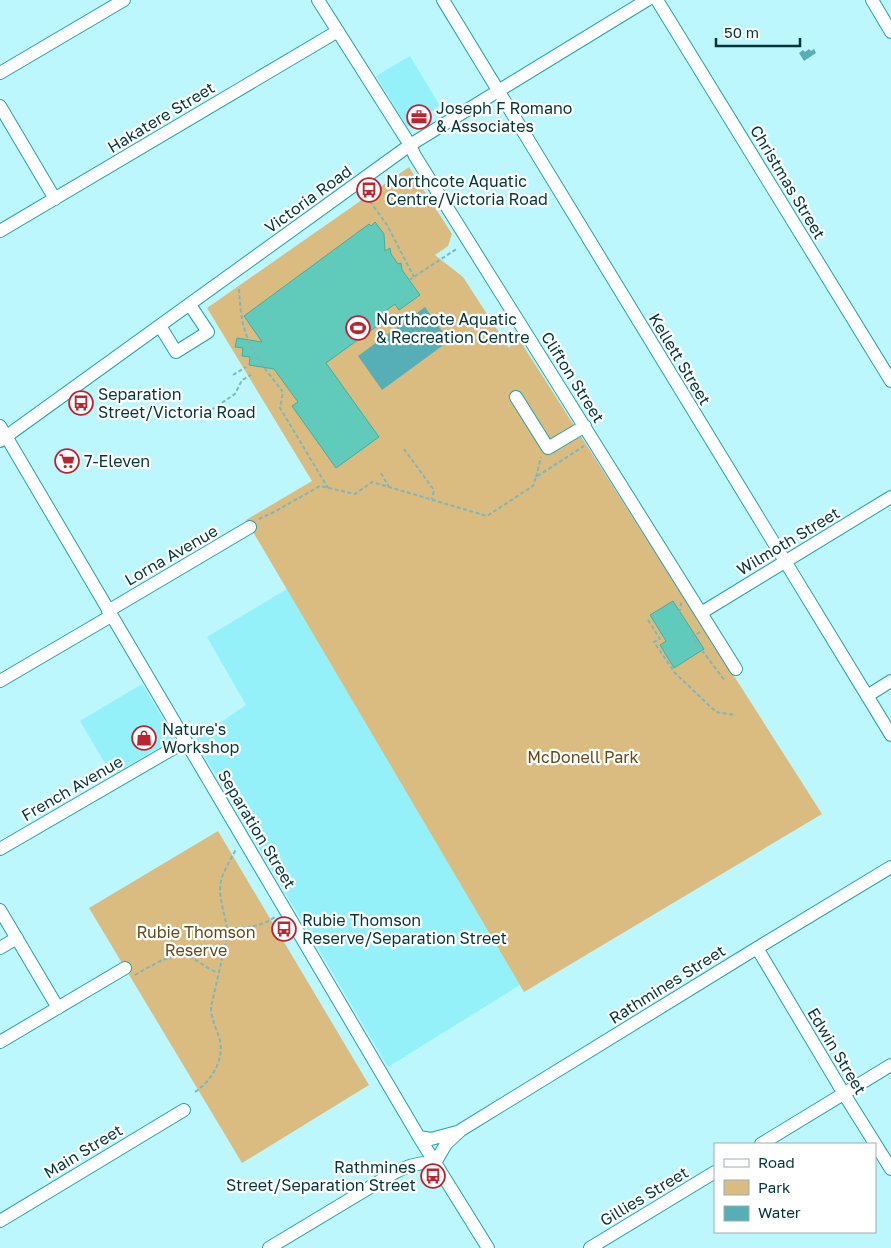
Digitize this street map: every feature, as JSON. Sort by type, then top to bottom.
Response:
[{"type":"street","points":[[0,73],[124,0]]},
{"type":"street","name":"Clifton Street","points":[[318,0],[736,669]]},
{"type":"street","name":"Kellett Street","points":[[442,0],[784,562],[891,734]]},
{"type":"street","name":"Victoria Road","points":[[2,434],[190,305],[410,145],[647,0]]},
{"type":"street","name":"Christmas Street","points":[[657,0],[891,381]]},
{"type":"street","points":[[872,0],[891,32]]},
{"type":"street","name":"Hakatere Street","points":[[0,231],[338,31]]},
{"type":"street","points":[[0,106],[55,199]]},
{"type":"street","points":[[160,326],[176,352],[208,332],[190,305]]},
{"type":"street","points":[[516,397],[548,448],[585,426]]},
{"type":"street","name":"Separation Street","points":[[2,434],[186,741],[419,1137],[488,1248]]},
{"type":"street","name":"Wilmoth Street","points":[[701,613],[891,497]]},
{"type":"street","name":"Lorna Avenue","points":[[0,682],[250,527]]},
{"type":"street","points":[[867,696],[891,681]]},
{"type":"street","name":"French Avenue","points":[[0,849],[186,741]]},
{"type":"street","name":"Rathmines Street","points":[[435,1162],[446,1144],[461,1130],[891,867]]},
{"type":"street","points":[[0,910],[58,1008]]},
{"type":"street","points":[[0,948],[17,938]]},
{"type":"street","name":"Edwin Street","points":[[757,948],[875,1143]]},
{"type":"street","points":[[0,1042],[58,1008],[128,973]]},
{"type":"street","points":[[763,1143],[891,1065]]},
{"type":"street","name":"Main Street","points":[[0,1221],[184,1110]]},
{"type":"street","name":"Rathmines Street","points":[[419,1137],[437,1138],[461,1130]]},
{"type":"street","name":"Edwin Street","points":[[876,1145],[891,1169]]},
{"type":"street","points":[[269,1248],[409,1165],[435,1162]]},
{"type":"street","name":"Gillies Street","points":[[590,1248],[714,1173]]},
{"type":"path","points":[[366,196],[387,225],[414,278]]},
{"type":"path","points":[[409,280],[469,241]]},
{"type":"path","points":[[239,289],[240,308],[248,340],[264,367],[283,392],[280,408],[328,488]]},
{"type":"path","points":[[233,375],[246,367]]},
{"type":"path","points":[[211,410],[235,394],[242,380],[250,375]]},
{"type":"path","points":[[536,477],[593,439]]},
{"type":"path","points":[[250,527],[260,518],[320,486],[355,494],[372,482],[487,516],[532,486],[545,443]]},
{"type":"path","points":[[404,449],[434,490],[432,500]]},
{"type":"path","points":[[381,473],[390,485],[389,487]]},
{"type":"path","points":[[648,620],[660,639],[654,642],[675,673],[716,712],[735,716]]},
{"type":"path","points":[[709,626],[692,637],[725,682]]},
{"type":"path","points":[[195,1092],[204,1086],[213,1075],[221,1054],[220,1042],[211,1019],[211,1007],[228,928],[220,884],[224,871],[236,849]]},
{"type":"path","points":[[228,928],[264,924],[275,916]]},
{"type":"path","points":[[128,973],[171,957],[184,956],[218,972]]},
{"type":"shaded area","points":[[410,56],[440,106],[407,127],[376,76]]},
{"type":"shaded area","points":[[287,589],[520,985],[388,1067],[195,740],[246,705],[207,637]]},
{"type":"shaded area","points":[[142,684],[175,738],[112,775],[80,721]]},
{"type":"green space","name":"McDonell Park","points":[[409,167],[452,234],[448,246],[435,255],[463,277],[509,348],[517,336],[822,814],[524,992],[246,520],[312,481],[207,308]]},
{"type":"green space","name":"Rubie Thomson Reserve","points":[[218,831],[369,1085],[242,1163],[89,908]]},
{"type":"water","points":[[809,49],[811,51],[814,49],[816,53],[804,61],[799,53]]},
{"type":"water","points":[[425,307],[449,341],[382,390],[358,356]]},
{"type":"building","points":[[375,222],[384,234],[385,251],[390,248],[391,254],[398,264],[401,263],[402,270],[420,295],[399,310],[395,304],[380,315],[384,321],[326,363],[379,437],[336,468],[292,406],[298,402],[274,369],[249,365],[250,357],[242,356],[243,348],[235,347],[237,338],[262,342],[244,316],[369,224],[371,226]]},
{"type":"building","points":[[673,601],[704,649],[674,668],[660,645],[666,641],[650,615]]},
{"type":"place","name":"Joseph F Romano & Associates","points":[[419,117]]},
{"type":"place","name":"Northcote Aquatic Centre/Victoria Road","points":[[369,190]]},
{"type":"place","name":"Northcote Aquatic & Recreation Centre","points":[[358,328]]},
{"type":"place","name":"Separation Street/Victoria Road","points":[[81,403]]},
{"type":"place","name":"7-Eleven","points":[[67,461]]},
{"type":"place","name":"Nature's Workshop","points":[[144,738]]},
{"type":"place","name":"Rubie Thomson Reserve/Separation Street","points":[[284,929]]},
{"type":"place","name":"Rathmines Street/Separation Street","points":[[433,1176]]}]
